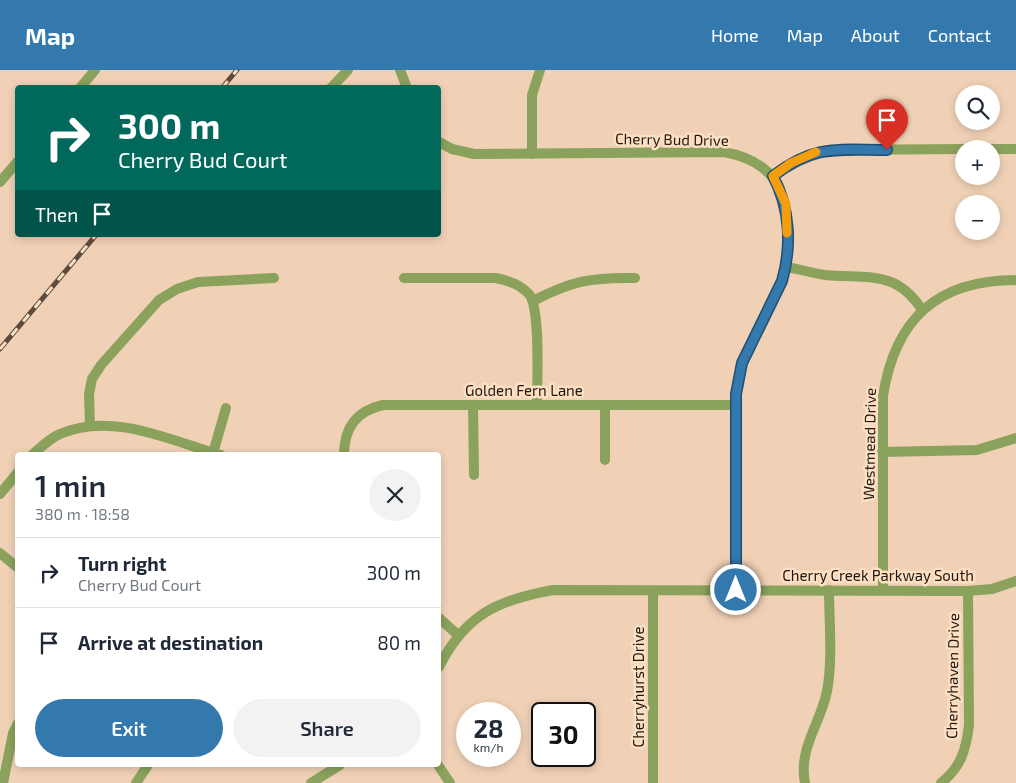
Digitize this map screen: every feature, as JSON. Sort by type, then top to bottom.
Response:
[{"type":"street","points":[[82,85],[95,70]]},
{"type":"street","points":[[334,85],[348,70]]},
{"type":"street","points":[[400,70],[405,85]]},
{"type":"street","points":[[532,154],[532,95],[540,70]]},
{"type":"street","name":"Cherry Bud Drive","points":[[441,143],[463,153],[724,152],[751,160],[773,176],[782,194],[787,212],[786,267],[782,281],[742,363],[736,405],[736,590]]},
{"type":"street","points":[[773,176],[791,163],[809,154],[830,150],[955,149]]},
{"type":"street","points":[[1000,149],[1016,149]]},
{"type":"street","points":[[0,182],[15,164]]},
{"type":"street","points":[[786,267],[824,275],[880,278],[891,281],[910,294],[922,310],[956,290],[994,280],[1016,280]]},
{"type":"street","points":[[90,425],[89,394],[92,379],[101,365],[159,300],[178,288],[198,282],[274,278]]},
{"type":"street","points":[[404,278],[495,278],[508,280],[520,287],[533,301],[536,324],[537,405]]},
{"type":"street","points":[[533,301],[570,284],[588,279],[635,278]]},
{"type":"street","name":"Westmead Drive","points":[[883,590],[883,396],[887,369],[894,349],[922,310]]},
{"type":"street","name":"Golden Fern Lane","points":[[344,452],[344,443],[350,427],[357,416],[368,408],[383,405],[736,405]]},
{"type":"street","points":[[473,405],[474,475]]},
{"type":"street","points":[[604,405],[605,460]]},
{"type":"street","points":[[217,452],[226,408]]},
{"type":"street","points":[[36,452],[58,434],[90,425],[124,427],[210,452]]},
{"type":"street","points":[[882,452],[977,450],[1016,438]]},
{"type":"street","points":[[0,494],[15,476]]},
{"type":"street","points":[[0,554],[15,566]]},
{"type":"street","name":"Cherry Creek Parkway South","points":[[441,664],[458,635],[497,605],[518,596],[553,590],[968,591],[992,589],[1016,581]]},
{"type":"street","points":[[805,783],[803,764],[806,747],[827,691],[829,590]]},
{"type":"street","name":"Cherryhurst Drive","points":[[653,591],[653,783]]},
{"type":"street","name":"Cherryhaven Drive","points":[[941,783],[958,766],[967,746],[969,725],[968,591]]},
{"type":"street","points":[[441,620],[458,635]]},
{"type":"street","points":[[3,783],[15,729]]},
{"type":"street","points":[[136,783],[147,767]]},
{"type":"street","points":[[311,783],[337,767]]},
{"type":"street","points":[[439,767],[450,783]]},
{"type":"railway","points":[[224,85],[237,70]]},
{"type":"railway","points":[[0,349],[94,237]]},
{"type":"slow traffic","points":[[787,233],[786,204],[773,176],[791,163],[816,152]]},
{"type":"route","points":[[736,590],[736,394],[742,363],[754,334],[782,281],[786,267],[786,204],[773,176],[791,163],[809,154],[830,150],[887,150]]}]
